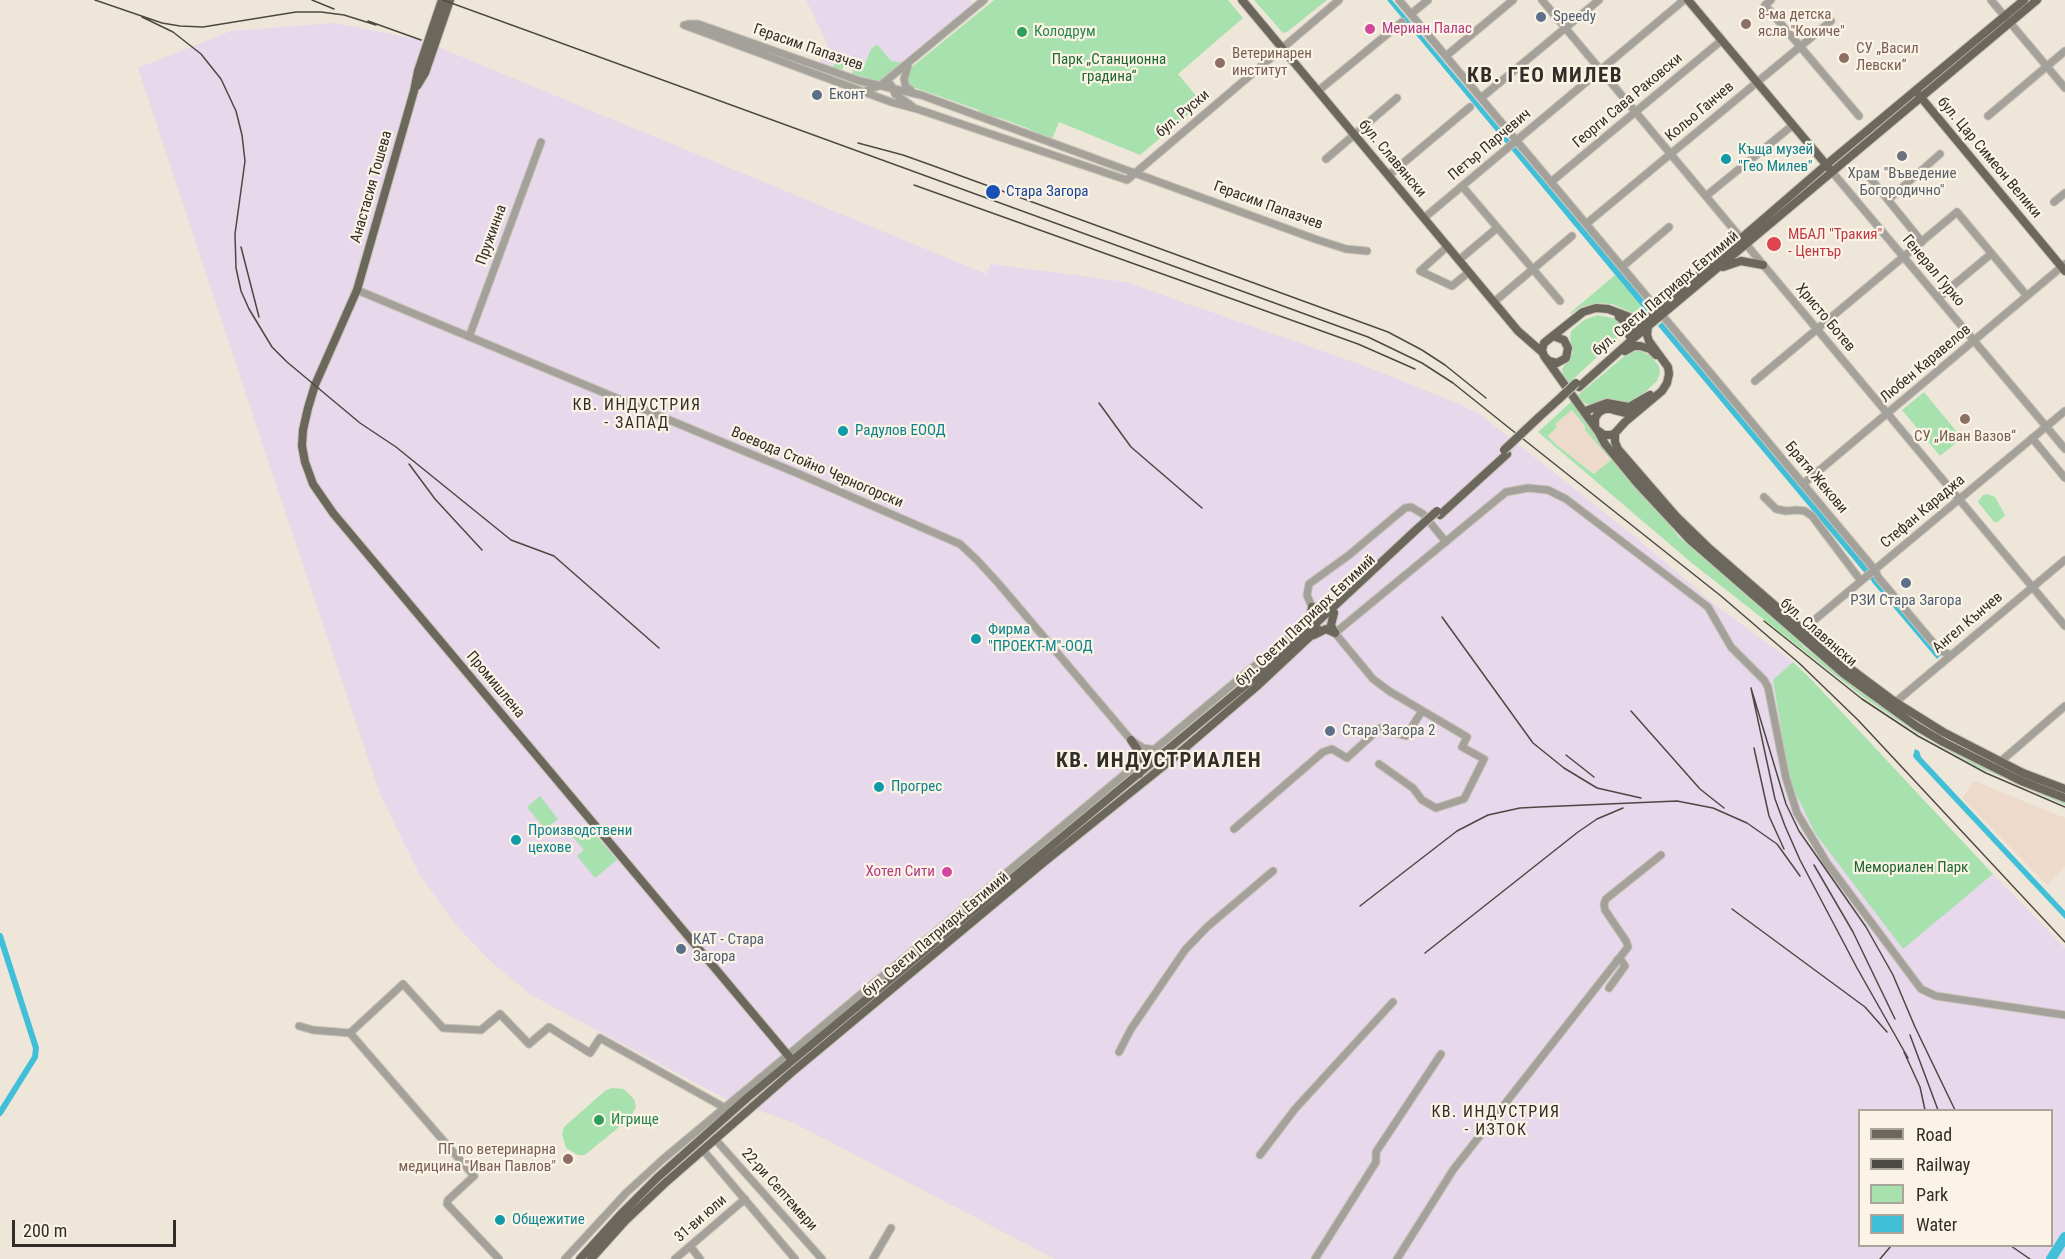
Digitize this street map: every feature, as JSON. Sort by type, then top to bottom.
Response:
[{"type":"main road","name":"Анастасия Тошева","points":[[357,290],[418,71],[442,0]]},
{"type":"main road","name":"Анастасия Тошева","points":[[414,91],[425,73],[450,0]]},
{"type":"main road","name":"бул. Славянски","points":[[1242,0],[1522,335],[1543,354],[1560,380],[1584,408],[1607,447],[1700,550],[1800,632],[1832,655],[1916,726],[1968,756],[2021,781],[2065,798]]},
{"type":"main road","name":"Генерал Гурко","points":[[1688,0],[1833,172]]},
{"type":"main road","name":"бул. Свети Патриарх Евтимий","points":[[2007,20],[2024,0]]},
{"type":"main road","name":"бул. Свети Патриарх Евтимий","points":[[580,1259],[650,1185],[790,1057],[1139,774],[1332,611],[1561,401],[1629,335],[1717,269],[1743,241],[1833,172],[1920,93],[2007,20],[2037,0]]},
{"type":"main road","name":"бул. Свети Патриарх Евтимий","points":[[1578,385],[1609,360],[1653,318],[1743,241],[1826,165],[1920,93]]},
{"type":"main road","name":"бул. Цар Симеон Велики","points":[[1920,93],[2064,266]]},
{"type":"main road","points":[[1717,269],[1741,261],[1763,265]]},
{"type":"main road","name":"Промишлена","points":[[357,290],[315,385],[303,430],[302,446],[313,484],[333,513],[790,1057]]},
{"type":"main road","points":[[1560,362],[1551,362],[1543,354],[1543,345],[1579,314],[1596,308],[1613,309],[1632,318],[1653,318],[1647,338],[1666,363],[1669,370],[1668,380],[1662,391],[1618,430],[1606,435],[1596,428],[1596,416],[1603,410]]},
{"type":"main road","points":[[1560,380],[1558,369],[1560,362],[1567,355],[1566,336],[1570,327],[1581,318],[1595,313],[1610,313],[1625,320],[1629,327],[1629,335]]},
{"type":"main road","points":[[1522,335],[1535,339],[1562,338],[1567,344]]},
{"type":"main road","points":[[1584,408],[1630,412],[1662,384],[1664,370],[1662,362],[1650,349],[1634,346],[1609,360]]},
{"type":"main road","points":[[1584,408],[1607,403],[1629,407],[1656,391]]},
{"type":"main road","points":[[1614,410],[1620,418],[1618,430]]},
{"type":"main road","name":"бул. Славянски","points":[[1618,430],[1615,442],[1619,451],[1676,516],[1800,632]]},
{"type":"main road","points":[[1300,628],[1311,617],[1312,607],[1332,611],[1331,625],[1335,633]]},
{"type":"main road","name":"бул. Свети Патриарх Евтимий","points":[[591,1259],[626,1220],[715,1139],[808,1058],[1171,760],[1309,638],[1332,611]]},
{"type":"main road","points":[[1309,638],[1326,629],[1335,633]]},
{"type":"main road","name":"бул. Славянски","points":[[1892,705],[2000,762],[2065,789]]},
{"type":"main road","points":[[1131,740],[1137,747],[1140,762],[1139,774]]},
{"type":"main road","points":[[785,1078],[790,1057],[808,1058]]},
{"type":"street","points":[[863,92],[881,86],[984,0]]},
{"type":"street","name":"бул. Руски","points":[[1127,180],[1339,0]]},
{"type":"street","name":"Братя Жекови","points":[[1400,0],[1481,98],[1512,144],[1551,182],[1622,267],[1653,318],[1803,484],[1869,575],[1878,577],[1946,660]]},
{"type":"street","points":[[1411,14],[1428,0]]},
{"type":"street","points":[[1446,56],[1513,0]]},
{"type":"street","name":"Христо Ботев","points":[[1542,0],[2065,626]]},
{"type":"street","points":[[1481,98],[1599,0]]},
{"type":"street","name":"Петър Парчевич","points":[[1424,218],[1684,0]]},
{"type":"street","points":[[1991,0],[2065,88]]},
{"type":"street","points":[[1768,2],[1859,116]]},
{"type":"street","name":"Кольо Ганчев","points":[[1587,224],[1831,21]]},
{"type":"street","points":[[1318,91],[1402,22]]},
{"type":"street","name":"Герасим Папазчев","points":[[1127,180],[863,92],[813,70],[698,24],[684,25],[813,70],[921,95],[1315,239],[1347,249],[1367,251]]},
{"type":"street","name":"Георги Сава Раковски","points":[[1551,182],[1722,40]]},
{"type":"street","points":[[1988,116],[2065,51]]},
{"type":"street","points":[[910,62],[904,79],[906,87],[921,95]]},
{"type":"street","points":[[892,77],[891,87],[895,94],[917,109]]},
{"type":"street","points":[[1326,159],[1397,98]]},
{"type":"street","points":[[1389,175],[1470,107]]},
{"type":"street","points":[[1706,196],[1793,125]]},
{"type":"street","name":"Пружинна","points":[[469,337],[541,142]]},
{"type":"street","points":[[1888,200],[1940,154]]},
{"type":"street","name":"Генерал Гурко","points":[[1833,172],[2065,449]]},
{"type":"street","points":[[1867,174],[1922,242]]},
{"type":"street","points":[[1461,186],[1560,301]]},
{"type":"street","points":[[2054,202],[2065,193]]},
{"type":"street","points":[[1755,381],[1957,212],[2028,296]]},
{"type":"street","points":[[1622,267],[1669,227]]},
{"type":"street","points":[[1459,260],[1497,228]]},
{"type":"street","points":[[1494,302],[1572,236]]},
{"type":"street","points":[[1448,246],[1420,271],[1452,286],[1469,272]]},
{"type":"street","points":[[1938,298],[1991,254]]},
{"type":"street","name":"Любен Каравелов","points":[[1803,484],[2064,266]]},
{"type":"street","name":"Воевода Стойно Черногорски","points":[[357,290],[821,483],[960,544],[999,584],[1131,740],[1143,748],[1164,753]]},
{"type":"street","name":"Стефан Караджа","points":[[1800,632],[2065,411]]},
{"type":"street","points":[[2032,438],[2065,478]]},
{"type":"street","points":[[1379,764],[1413,788],[1422,800],[1436,808],[1464,799],[1484,759],[1462,747],[1467,737],[1389,691],[1373,679],[1335,633],[1506,492],[1528,488],[1548,490],[1566,499],[1708,607],[1731,647],[1759,673],[1768,687],[1786,778],[1797,813],[1827,863],[1916,983],[1925,992],[1936,996],[2065,1015]]},
{"type":"street","points":[[1764,498],[1776,509],[1805,511],[1812,516],[1869,575]]},
{"type":"street","points":[[1312,607],[1307,594],[1309,584],[1349,555],[1405,508],[1411,507],[1423,514],[1446,542]]},
{"type":"street","name":"Ангел Кънчев","points":[[1892,705],[2065,560]]},
{"type":"street","points":[[565,1259],[626,1193],[723,1108],[790,1057],[1300,628],[1332,611]]},
{"type":"street","points":[[2000,762],[2065,706]]},
{"type":"street","points":[[1234,829],[1323,752],[1332,749],[1347,758],[1380,728],[1406,736],[1422,711]]},
{"type":"street","points":[[1164,753],[1171,760]]},
{"type":"street","points":[[1397,1259],[1453,1170],[1628,947],[1605,910],[1604,903],[1661,855]]},
{"type":"street","points":[[1119,1052],[1131,1029],[1185,950],[1207,927],[1273,870]]},
{"type":"street","points":[[1609,988],[1625,966],[1621,960],[1617,960]]},
{"type":"street","points":[[350,1033],[403,984],[443,1028],[481,1030],[500,1014],[529,1044],[549,1027],[590,1053],[600,1038],[723,1108],[734,1110]]},
{"type":"street","points":[[1260,1155],[1295,1109],[1393,1002]]},
{"type":"street","points":[[299,1026],[313,1030],[350,1033],[474,1176],[448,1200],[447,1204],[499,1259]]},
{"type":"street","points":[[1315,1259],[1376,1162],[1376,1152],[1441,1054]]},
{"type":"street","name":"22-ри Септември","points":[[715,1139],[822,1259]]},
{"type":"street","points":[[703,1150],[794,1259]]},
{"type":"street","name":"31-ви юли","points":[[675,1259],[745,1199]]},
{"type":"street","points":[[873,1259],[891,1228]]},
{"type":"street","points":[[690,1246],[700,1259]]},
{"type":"shaded area","points":[[806,0],[970,0],[973,5],[903,63],[891,61],[878,45],[869,53],[863,69],[837,58],[833,68],[819,63],[828,45]]},
{"type":"shaded area","points":[[334,23],[421,40],[986,274],[991,264],[1126,282],[1365,366],[1481,415],[1634,536],[1714,604],[1793,662],[1773,680],[1902,948],[1993,874],[2065,948],[2065,1259],[1055,1259],[794,1123],[726,1099],[531,995],[490,961],[455,924],[419,874],[380,794],[138,68],[231,31]]},
{"type":"shaded area","points":[[1572,410],[1585,426],[1585,430],[1611,461],[1595,474],[1548,436],[1557,427],[1554,424]]},
{"type":"shaded area","points":[[1974,781],[2065,818],[2065,866],[2047,885],[1962,798]]},
{"type":"green space","name":"Парк „Станционна градина“","points":[[994,0],[1228,0],[1243,18],[1178,74],[1202,103],[1140,155],[1059,122],[1053,137],[1049,139],[1027,128],[979,113],[979,110],[910,86],[908,78],[912,67]]},
{"type":"green space","points":[[1254,0],[1327,0],[1283,33]]},
{"type":"green space","points":[[876,45],[891,61],[903,63],[881,83],[852,75],[853,70],[844,66],[842,70],[833,68],[837,58],[863,69],[871,49]]},
{"type":"green space","points":[[1615,275],[1646,312],[1638,315],[1612,304],[1597,303],[1581,307],[1570,313]]},
{"type":"green space","points":[[1597,315],[1618,319],[1623,323],[1625,331],[1568,384],[1562,369],[1573,353],[1571,331],[1584,320]]},
{"type":"green space","points":[[1639,350],[1651,356],[1659,366],[1660,373],[1657,381],[1634,402],[1628,404],[1590,405],[1584,403],[1578,395],[1627,354]]},
{"type":"green space","points":[[1924,392],[1962,438],[1940,456],[1902,410]]},
{"type":"green space","points":[[1572,401],[1679,537],[1785,625],[1804,647],[1864,694],[1918,732],[1966,759],[2065,802],[2065,805],[1976,766],[1917,733],[1863,697],[1693,564],[1538,432]],"holes":[[[1572,410],[1585,426],[1585,430],[1611,460],[1594,474],[1548,436],[1557,427],[1555,424]]]},
{"type":"green space","points":[[1983,495],[1995,497],[2005,515],[1998,522],[1994,522],[1978,502]]},
{"type":"green space","name":"Мемориален Парк","points":[[1793,662],[1993,874],[1903,949],[1815,833],[1790,782],[1773,680]]},
{"type":"green space","points":[[540,796],[558,819],[545,829],[527,807]]},
{"type":"green space","points":[[587,825],[617,860],[595,878],[577,856],[584,850],[573,837]]},
{"type":"green space","name":"Игрище","points":[[624,1089],[634,1099],[636,1107],[630,1118],[585,1155],[578,1155],[566,1148],[562,1134],[564,1127],[606,1090]]},
{"type":"water","points":[[1387,0],[1392,0],[1651,308],[1646,312]]},
{"type":"water","points":[[1662,322],[1867,567],[1863,571],[1658,326]]},
{"type":"water","points":[[1876,578],[1941,655],[1937,659],[1872,582]]},
{"type":"water","points":[[1915,749],[2065,911],[2065,919],[1915,759],[1913,756]]},
{"type":"waterway","points":[[1861,564],[1880,586]]},
{"type":"waterway","points":[[0,936],[36,1048],[35,1057],[0,1113]]},
{"type":"waterway","points":[[2051,1259],[2065,1237]]},
{"type":"railway","points":[[95,0],[162,23],[180,26],[203,27],[296,12],[344,15],[376,25]]},
{"type":"railway","points":[[312,0],[334,9]]},
{"type":"railway","points":[[443,0],[1368,337],[1422,363],[1453,383],[1721,596],[1799,663],[1858,720],[2065,942]]},
{"type":"railway","points":[[142,17],[173,32],[201,54],[221,79],[236,111],[245,161],[235,234],[236,268],[241,291],[249,309],[272,347],[360,423],[396,447],[511,540],[554,556],[659,648]]},
{"type":"railway","points":[[368,21],[421,40]]},
{"type":"railway","points":[[858,143],[903,155],[1388,332],[1445,365],[1486,398]]},
{"type":"railway","points":[[914,185],[1358,344],[1415,369]]},
{"type":"railway","points":[[241,247],[259,317]]},
{"type":"railway","points":[[1099,403],[1131,447],[1202,508]]},
{"type":"railway","points":[[409,464],[435,499],[482,550]]},
{"type":"railway","points":[[1442,617],[1533,743],[1564,768],[1597,788],[1641,798]]},
{"type":"railway","points":[[1764,621],[1862,699],[1918,736],[1986,773],[2065,807]]},
{"type":"railway","points":[[1908,1058],[1857,968],[1800,860],[1785,826],[1775,799],[1751,688],[1786,804],[1799,831],[1866,927],[1893,975],[1955,1109]]},
{"type":"railway","points":[[1631,711],[1700,789],[1724,808]]},
{"type":"railway","points":[[1754,748],[1769,816],[1784,849]]},
{"type":"railway","points":[[1566,755],[1594,777]]},
{"type":"railway","points":[[1360,906],[1457,831],[1488,815],[1520,808],[1677,801],[1713,808],[1747,823],[1777,844],[1800,876]]},
{"type":"railway","points":[[1425,953],[1578,832],[1597,819],[1623,808]]},
{"type":"railway","points":[[1814,865],[1853,932],[1895,1019]]},
{"type":"railway","points":[[1732,909],[1865,1007],[1887,1032]]},
{"type":"railway","points":[[1910,1035],[1938,1109]]},
{"type":"railway","points":[[1904,1052],[1920,1087],[1925,1109]]},
{"type":"railway","points":[[1880,1259],[1890,1247]]},
{"type":"railway","points":[[2012,1247],[2030,1259]]},
{"type":"place","name":"Speedy","points":[[1541,17]]},
{"type":"place","name":"8-ма детска ясла \"Кокиче\"","points":[[1746,24]]},
{"type":"place","name":"Мериан Палас","points":[[1370,29]]},
{"type":"place","name":"Колодрум","points":[[1022,32]]},
{"type":"place","name":"СУ „Васил Левски“","points":[[1844,58]]},
{"type":"place","name":"Ветеринарен институт","points":[[1220,63]]},
{"type":"place","name":"Еконт","points":[[817,95]]},
{"type":"place","name":"Храм \"Въведение Богородично\"","points":[[1902,156]]},
{"type":"place","name":"Къща музей \"Гео Милев\"","points":[[1726,159]]},
{"type":"place","name":"Стара Загора","points":[[993,192]]},
{"type":"place","name":"МБАЛ \"Тракия\" - Център","points":[[1774,244]]},
{"type":"place","name":"СУ „Иван Вазов“","points":[[1965,419]]},
{"type":"place","name":"Радулов ЕООД","points":[[843,431]]},
{"type":"place","name":"РЗИ Стара Загора","points":[[1906,583]]},
{"type":"place","name":"Фирма \"ПРОЕКТ-М\"-ООД","points":[[976,639]]},
{"type":"place","name":"Стара Загора 2","points":[[1330,731]]},
{"type":"place","name":"Прогрес","points":[[879,787]]},
{"type":"place","name":"Производствени цехове","points":[[516,840]]},
{"type":"place","name":"Хотел Сити","points":[[947,872]]},
{"type":"place","name":"КАТ - Стара Загора","points":[[681,949]]},
{"type":"place","name":"Игрище","points":[[599,1120]]},
{"type":"place","name":"ПГ по ветеринарна медицина \"Иван Павлов\"","points":[[568,1159]]},
{"type":"place","name":"Общежитие","points":[[500,1220]]},
{"type":"district","name":"КВ. ГЕО МИЛЕВ","points":[[1545,77]]},
{"type":"district","name":"КВ. ИНДУСТРИЯ - ЗАПАД","points":[[637,415]]},
{"type":"district","name":"КВ. ИНДУСТРИАЛЕН","points":[[1159,762]]},
{"type":"district","name":"КВ. ИНДУСТРИЯ - ИЗТОК","points":[[1496,1122]]}]
